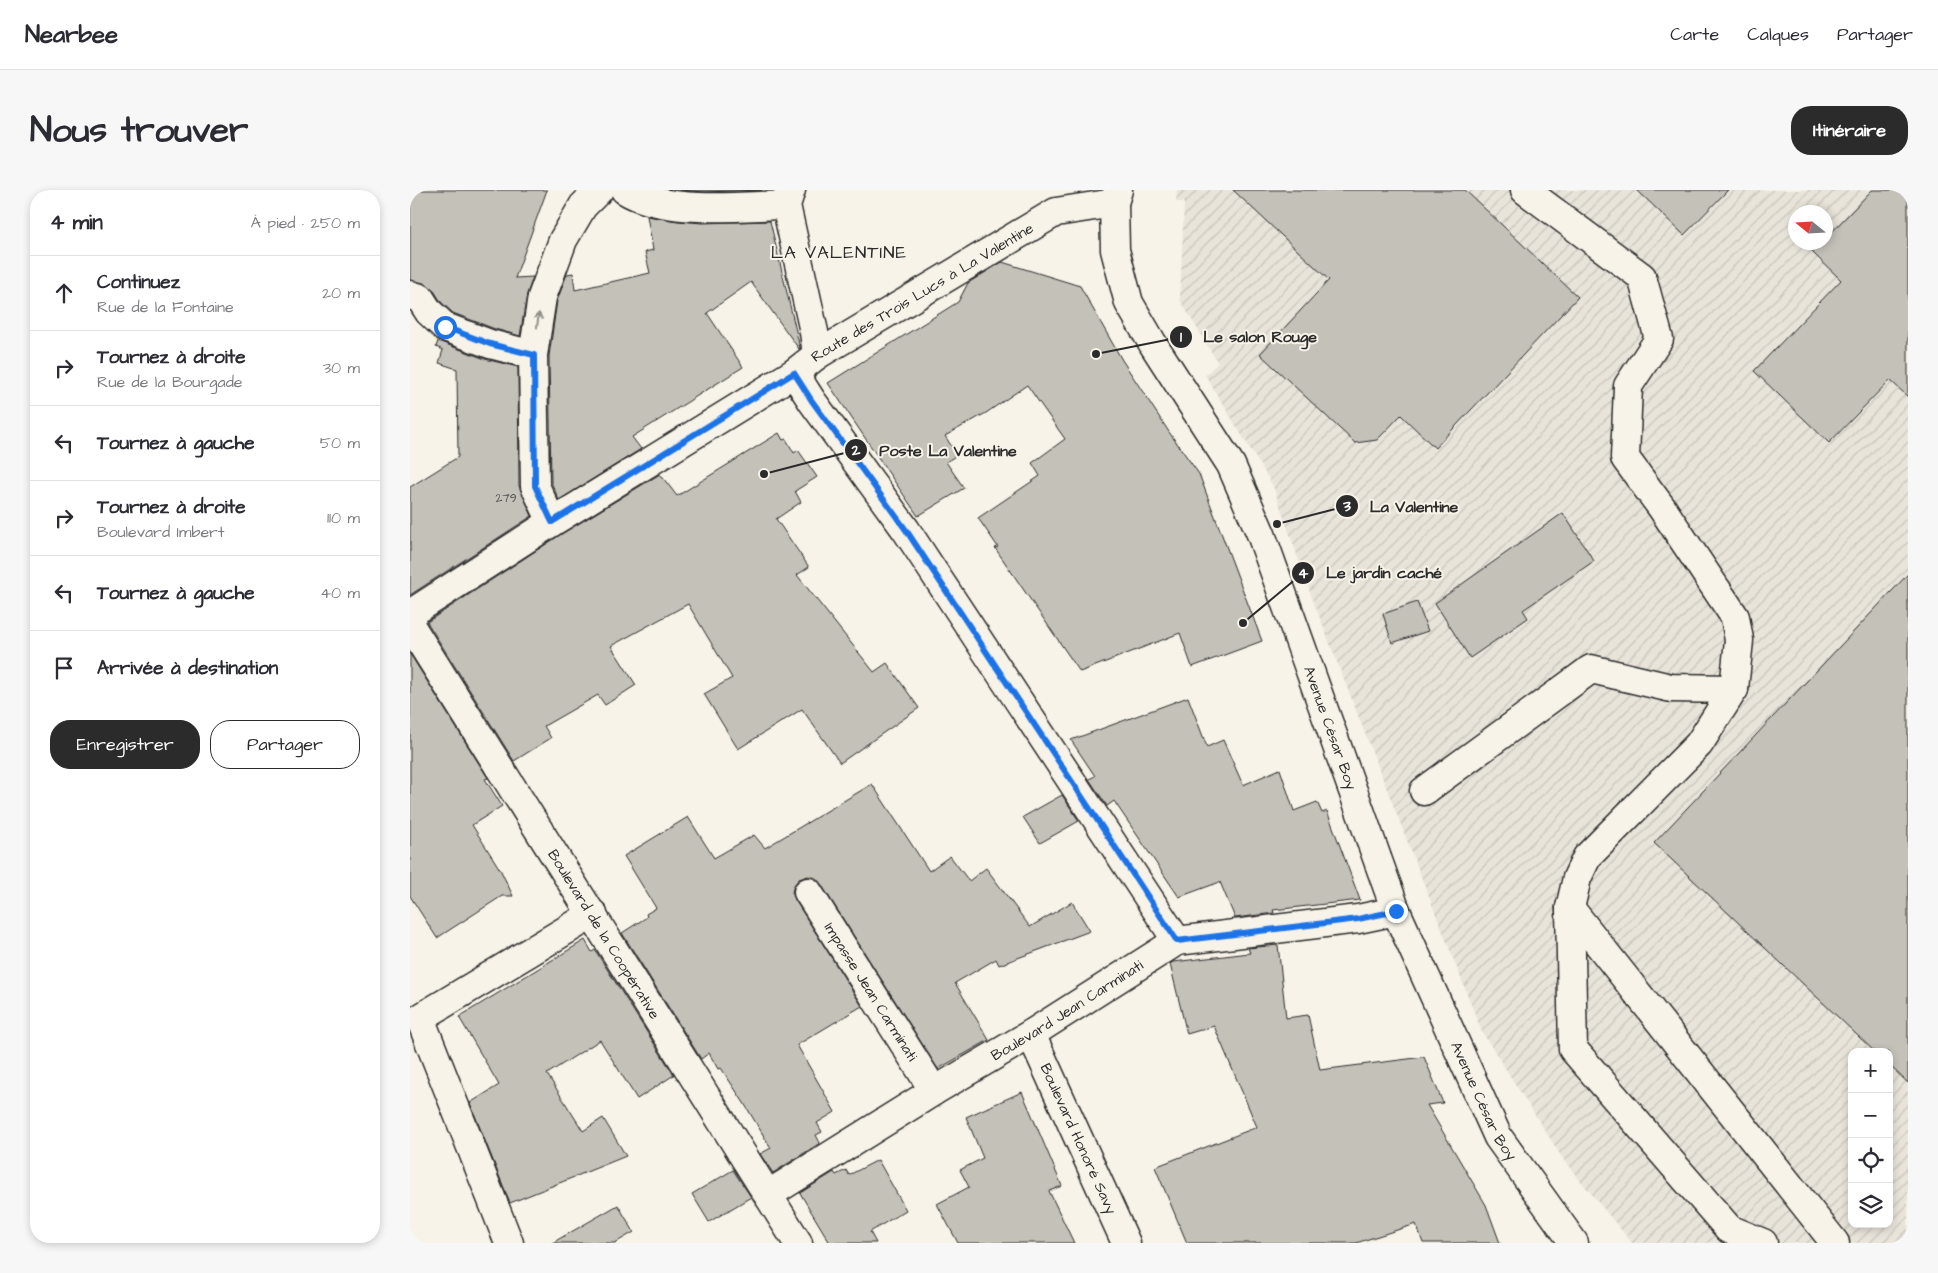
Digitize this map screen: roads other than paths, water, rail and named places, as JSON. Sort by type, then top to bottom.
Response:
[{"type":"street","points":[[552,522],[535,486],[534,355],[542,297],[551,268],[563,240],[583,206],[599,190]]},
{"type":"street","points":[[625,190],[636,197],[685,207],[789,197],[817,356]]},
{"type":"street","points":[[1524,190],[1642,277],[1659,339],[1628,386],[1625,458],[1662,508],[1735,617],[1739,640],[1734,689],[1700,744],[1586,857],[1577,878],[1570,908],[1574,1050],[1729,1229],[1763,1243]]},
{"type":"street","name":"Route des Trois Lucs à La Valentine","points":[[410,614],[552,522],[794,373],[817,356],[1056,212],[1116,197]]},
{"type":"street","name":"Avenue César Boy","points":[[1116,197],[1116,250],[1129,303],[1152,344],[1231,465],[1261,534],[1396,911],[1498,1137],[1574,1243]]},
{"type":"street","points":[[410,296],[420,298],[429,312],[445,327],[490,344],[534,355]]},
{"type":"street","points":[[794,373],[812,401],[906,530],[1177,941]]},
{"type":"street","name":"Boulevard de la Coopérative","points":[[410,624],[798,1243]]},
{"type":"street","points":[[1424,791],[1590,670],[1671,688],[1734,689]]},
{"type":"street","name":"Impasse Jean Carminati","points":[[808,892],[934,1091]]},
{"type":"street","points":[[1570,908],[1834,1243]]},
{"type":"street","name":"Boulevard Jean Carminati","points":[[769,1194],[934,1091],[1031,1034],[1177,941],[1358,919],[1396,911]]},
{"type":"street","points":[[509,1243],[420,1018],[593,914]]},
{"type":"street","name":"Boulevard Honoré Savy","points":[[1031,1034],[1126,1243]]},
{"type":"place","name":"Le salon Rouge","points":[[1096,354]]},
{"type":"place","name":"Poste La Valentine","points":[[764,474]]},
{"type":"place","name":"La Valentine","points":[[1277,524]]},
{"type":"place","name":"Le jardin caché","points":[[1243,623]]},
{"type":"district","name":"LA VALENTINE","points":[[839,252]]}]
